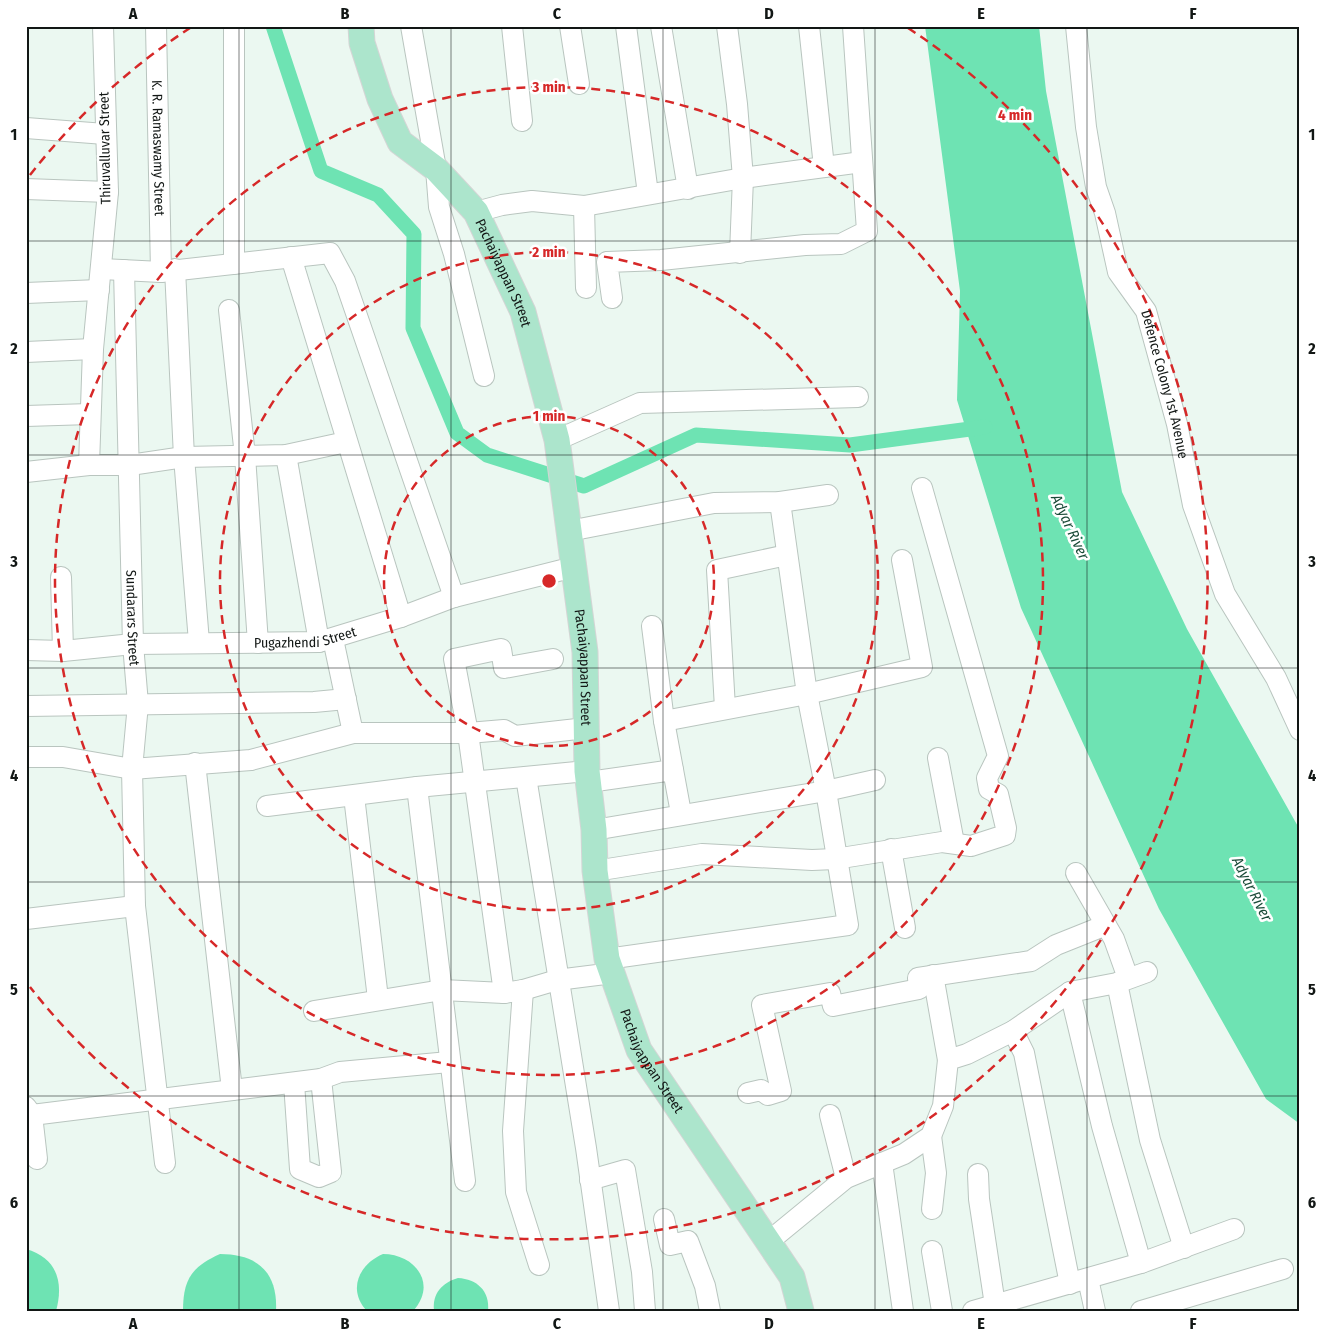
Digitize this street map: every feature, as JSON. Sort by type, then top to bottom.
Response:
[{"type":"main road","name":"Pachaiyappan Street","points":[[361,26],[362,43],[380,99],[400,142],[436,169],[476,212],[522,312],[558,444],[585,652],[588,776],[594,830],[595,871],[607,959],[639,1050],[792,1276],[801,1311]]},
{"type":"street","name":"Thiruvalluvar Street","points":[[89,464],[93,350],[108,192],[103,26]]},
{"type":"street","name":"K. R. Ramaswamy Street","points":[[156,26],[168,270],[199,642]]},
{"type":"street","points":[[234,26],[234,264]]},
{"type":"street","points":[[411,26],[436,169],[439,207],[454,254],[484,376]]},
{"type":"street","points":[[512,26],[522,121]]},
{"type":"street","points":[[570,26],[579,84]]},
{"type":"street","points":[[626,26],[648,194]]},
{"type":"street","points":[[661,26],[688,189]]},
{"type":"street","points":[[727,26],[737,104],[743,178],[740,253]]},
{"type":"street","points":[[809,26],[824,167]]},
{"type":"street","points":[[612,298],[607,262],[740,253],[805,245],[841,244],[867,231],[852,26]]},
{"type":"street","name":"Defence Colony 1st Avenue","points":[[1076,26],[1086,127],[1096,187],[1105,213],[1118,272],[1146,311],[1177,424],[1193,505],[1225,594],[1276,678],[1300,730]]},
{"type":"street","points":[[26,128],[105,134]]},
{"type":"street","points":[[476,212],[502,205],[532,202],[584,206],[743,178],[862,162]]},
{"type":"street","points":[[26,189],[108,192]]},
{"type":"street","points":[[584,206],[586,288]]},
{"type":"street","points":[[102,269],[168,270],[330,253],[345,281],[454,597]]},
{"type":"street","points":[[291,257],[401,617]]},
{"type":"street","name":"Sundarars Street","points":[[124,270],[134,644],[138,704],[132,769],[135,906],[165,1163]]},
{"type":"street","points":[[26,293],[99,290]]},
{"type":"street","points":[[229,310],[245,456],[258,643]]},
{"type":"street","points":[[26,352],[93,350]]},
{"type":"street","points":[[558,444],[640,403],[858,397]]},
{"type":"street","points":[[26,416],[90,414]]},
{"type":"street","points":[[26,472],[89,464],[130,465],[184,457],[286,455],[346,442]]},
{"type":"street","points":[[286,455],[326,640],[346,699],[353,733]]},
{"type":"street","points":[[595,871],[702,854],[812,860],[835,859],[942,842],[970,846],[1005,834],[1006,828],[998,794],[989,790],[986,778],[998,756],[922,488]]},
{"type":"street","points":[[569,525],[714,504],[780,502],[828,495]]},
{"type":"street","points":[[314,1011],[442,990],[513,992],[557,980],[605,974],[607,959],[848,925],[835,859],[826,791],[807,694],[780,502]]},
{"type":"street","points":[[725,708],[717,570],[787,555]]},
{"type":"street","points":[[664,721],[807,694],[922,667],[902,560]]},
{"type":"street","name":"Pugazhendi Street","points":[[26,650],[63,651],[134,644],[258,643],[326,640],[401,617],[454,597],[574,567]]},
{"type":"street","points":[[61,577],[63,651]]},
{"type":"street","points":[[652,626],[664,721],[682,813]]},
{"type":"street","points":[[539,1265],[516,1192],[513,1131],[513,992],[474,781],[468,733],[454,659],[500,649],[504,668],[553,659]]},
{"type":"street","points":[[26,706],[306,702],[346,699]]},
{"type":"street","points":[[26,757],[63,757],[132,769],[251,760],[353,733],[468,733],[504,730],[515,736],[586,728]]},
{"type":"street","points":[[938,758],[954,843]]},
{"type":"street","points":[[195,763],[232,1090]]},
{"type":"street","points":[[267,806],[474,781],[673,770]]},
{"type":"street","points":[[526,777],[557,980],[569,1037],[609,1311]]},
{"type":"street","points":[[594,830],[682,813],[826,791],[875,780]]},
{"type":"street","points":[[417,787],[465,1181]]},
{"type":"street","points":[[354,796],[378,999]]},
{"type":"street","points":[[891,849],[905,928]]},
{"type":"street","points":[[1076,872],[1114,939],[1150,1140],[1184,1248]]},
{"type":"street","points":[[26,919],[135,906]]},
{"type":"street","points":[[748,1093],[761,1090],[768,1095],[781,1092],[762,1005],[830,993],[833,1006],[919,989],[918,978],[1031,960],[1056,946],[1106,925]]},
{"type":"street","points":[[948,1060],[967,1054],[1013,1031],[1070,992],[1123,981],[1147,972]]},
{"type":"street","points":[[932,1209],[936,1173],[931,1136],[944,1106],[948,1060],[933,975]]},
{"type":"street","points":[[1070,992],[1102,1126],[1141,1263]]},
{"type":"street","points":[[1013,1031],[1024,1053],[1079,1282],[1095,1311]]},
{"type":"street","points":[[37,1159],[29,1111],[158,1100],[321,1079],[340,1072],[450,1062]]},
{"type":"street","points":[[294,1083],[300,1170],[319,1177],[331,1172],[321,1079]]},
{"type":"street","points":[[830,1115],[846,1178]]},
{"type":"street","points":[[768,1242],[846,1178],[904,1154],[931,1136]]},
{"type":"street","points":[[882,1163],[903,1311]]},
{"type":"street","points":[[590,1180],[625,1170],[642,1272],[645,1311]]},
{"type":"street","points":[[978,1174],[996,1305]]},
{"type":"street","points":[[664,1220],[670,1245],[688,1241],[705,1286],[710,1311]]},
{"type":"street","points":[[973,1311],[1141,1263],[1234,1228]]},
{"type":"street","points":[[932,1251],[942,1311]]},
{"type":"street","points":[[1141,1311],[1178,1306],[1188,1296],[1284,1268]]},
{"type":"water","name":"Adyar River","points":[[925,26],[1039,26],[1046,91],[1122,492],[1187,629],[1300,830],[1300,1124],[1266,1099],[1159,909],[1021,608],[957,400],[960,291]]},
{"type":"water","points":[[26,1249],[45,1258],[56,1272],[59,1290],[56,1311],[26,1311]]},
{"type":"water","points":[[220,1254],[245,1257],[263,1268],[273,1286],[276,1297],[276,1311],[183,1311],[185,1291],[191,1276],[202,1264]]},
{"type":"water","points":[[383,1254],[395,1255],[405,1259],[419,1272],[423,1281],[423,1291],[420,1301],[413,1311],[367,1311],[361,1303],[358,1295],[358,1278],[368,1264]]},
{"type":"water","points":[[458,1278],[471,1281],[481,1287],[487,1298],[488,1311],[434,1311],[436,1294],[447,1283]]},
{"type":"waterway","points":[[273,26],[321,171],[378,195],[414,234],[413,328],[457,433],[487,455],[584,486],[696,435],[850,445],[985,427]]}]
